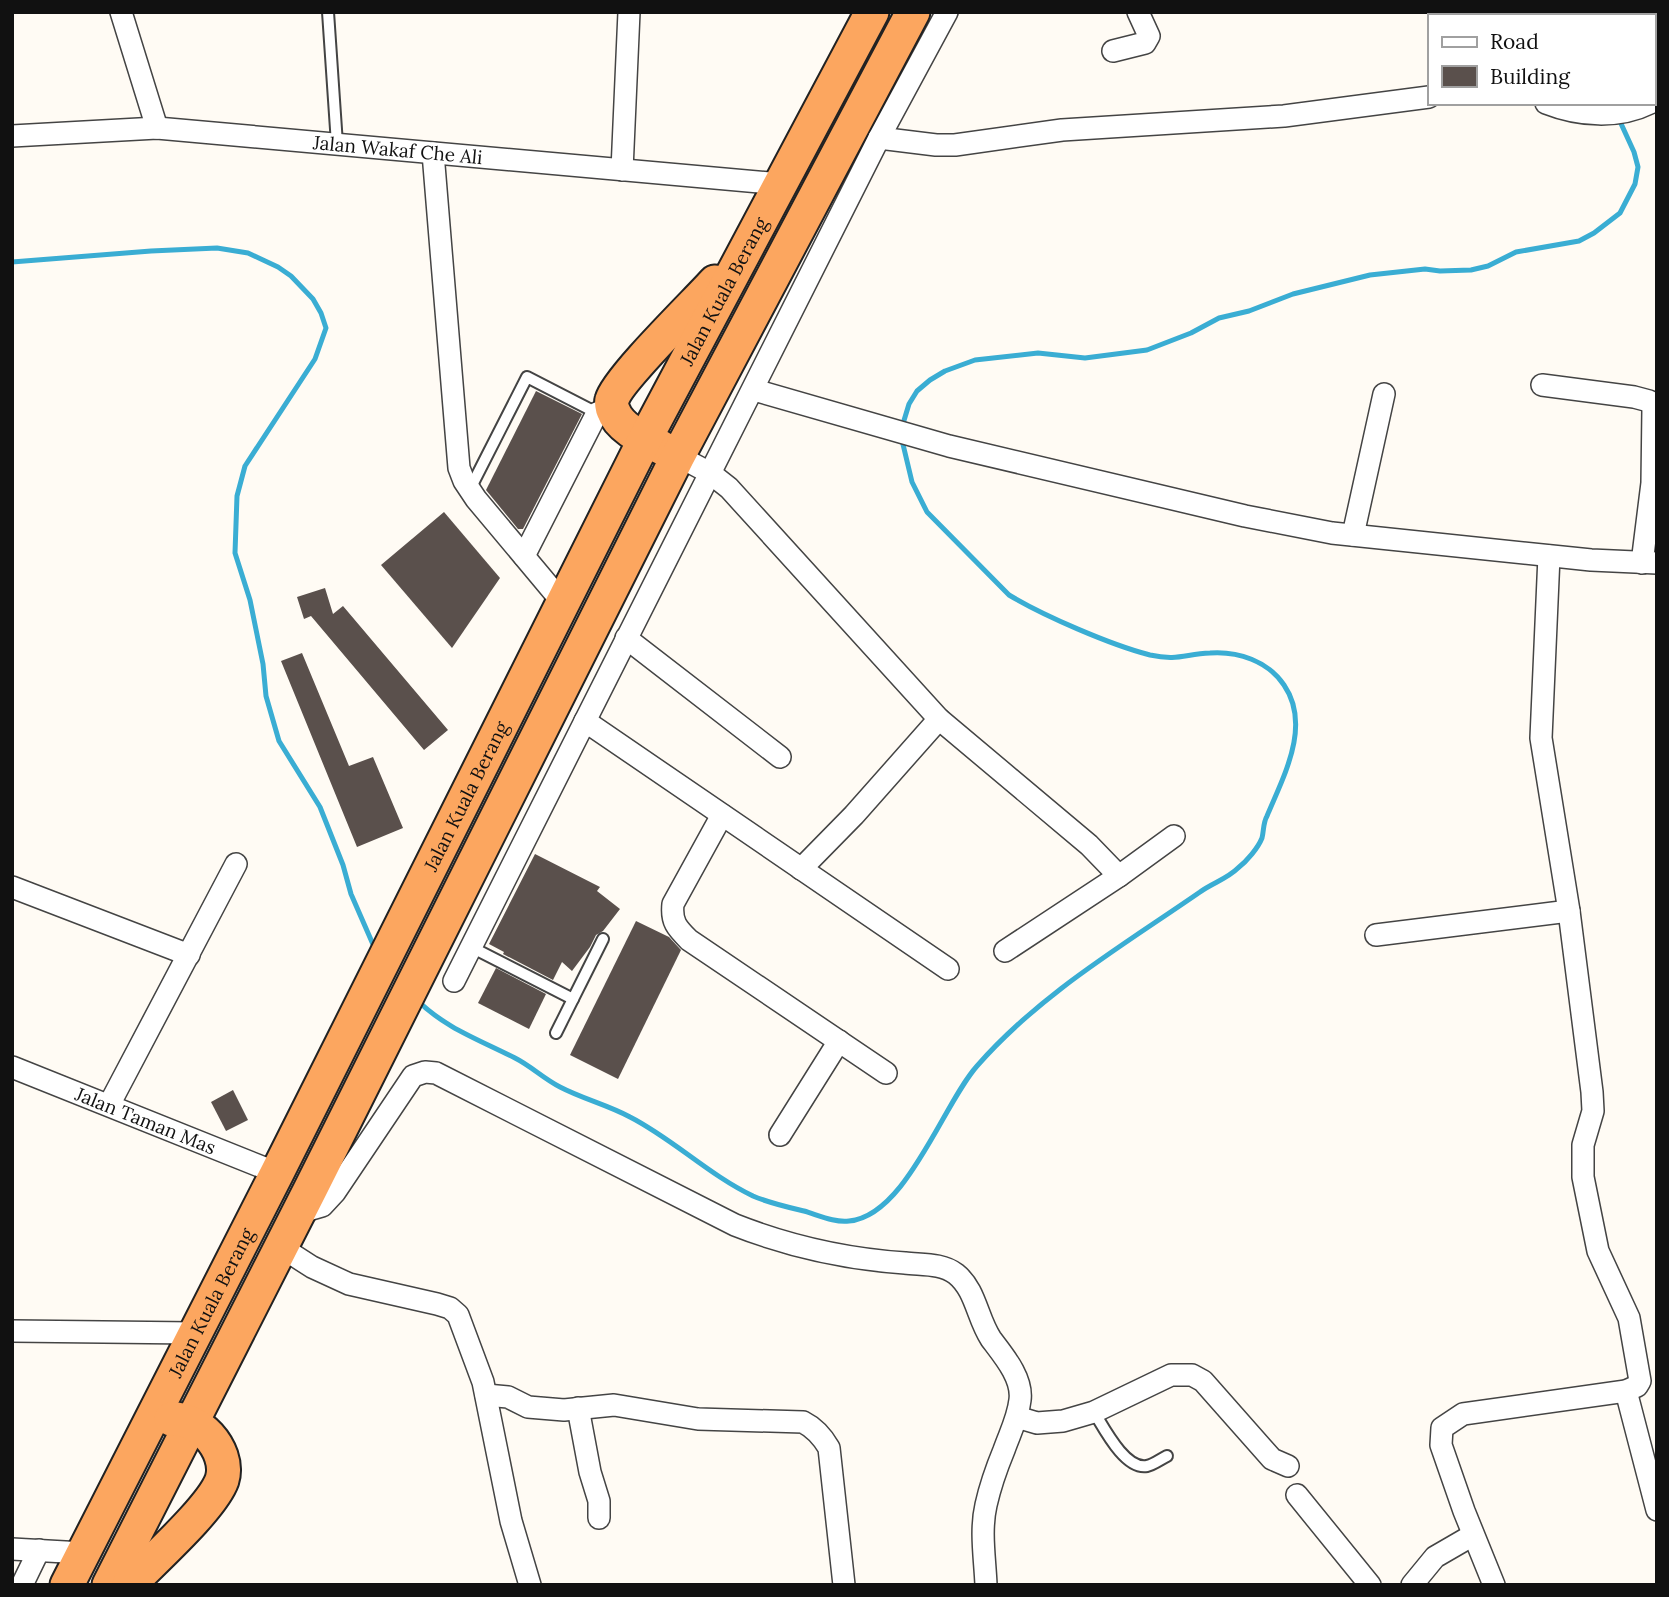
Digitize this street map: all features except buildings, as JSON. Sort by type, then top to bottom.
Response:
[{"type":"highway","name":"Jalan Kuala Berang","points":[[67,1585],[645,439],[872,12]]},
{"type":"highway","name":"Jalan Kuala Berang","points":[[109,1585],[678,456],[913,12]]},
{"type":"highway","points":[[678,456],[645,439],[604,411],[620,386],[748,246]]},
{"type":"highway","points":[[129,1585],[213,1497],[223,1478],[223,1462],[218,1446],[206,1432],[178,1418],[163,1420],[151,1428],[132,1455]]},
{"type":"street","points":[[121,12],[157,128]]},
{"type":"street","points":[[622,170],[629,12]]},
{"type":"street","points":[[454,981],[879,138],[947,12]]},
{"type":"street","points":[[1113,51],[1145,43],[1149,36],[1138,12]]},
{"type":"street","points":[[879,138],[955,145],[1062,130],[1283,116],[1428,97]]},
{"type":"street","points":[[1551,105],[1564,110],[1618,114],[1644,105]]},
{"type":"street","name":"Jalan Wakaf Che Ali","points":[[12,136],[157,128],[781,184]]},
{"type":"street","points":[[433,153],[459,468],[470,489],[563,603]]},
{"type":"street","points":[[754,390],[949,446],[1245,516],[1353,535],[1650,563],[1653,408],[1649,401],[1542,385]]},
{"type":"street","points":[[1353,535],[1384,394]]},
{"type":"street","points":[[524,556],[604,411]]},
{"type":"street","points":[[678,456],[710,473],[729,488],[939,719],[1089,845],[1119,876]]},
{"type":"street","points":[[1549,555],[1541,738],[1569,911],[1592,1092],[1593,1111],[1583,1145],[1583,1177],[1598,1251],[1629,1318],[1641,1379],[1657,1510]]},
{"type":"street","points":[[626,638],[780,757]]},
{"type":"street","points":[[801,869],[854,815],[939,719]]},
{"type":"street","points":[[585,722],[948,969]]},
{"type":"street","points":[[722,814],[673,904],[672,918],[677,928],[690,940],[886,1073]]},
{"type":"street","points":[[1005,951],[1119,876],[1174,836]]},
{"type":"street","points":[[109,1105],[236,864]]},
{"type":"street","points":[[467,875],[500,891]]},
{"type":"street","points":[[12,887],[189,954]]},
{"type":"street","points":[[1376,935],[1569,911]]},
{"type":"street","points":[[780,1135],[839,1041]]},
{"type":"street","name":"Jalan Taman Mas","points":[[12,1067],[277,1172]]},
{"type":"street","points":[[298,1213],[322,1206],[335,1192],[412,1076],[425,1072],[436,1073],[735,1225],[772,1239],[858,1260],[938,1266],[953,1272],[964,1281],[984,1326],[1008,1362],[1020,1392],[1017,1417],[986,1505],[983,1541],[986,1585]]},
{"type":"street","points":[[281,1247],[312,1267],[349,1284],[450,1308],[458,1315],[486,1395],[511,1521],[530,1585]]},
{"type":"street","points":[[12,1331],[194,1333]]},
{"type":"street","points":[[1017,1417],[1046,1424],[1094,1412],[1171,1376],[1192,1375],[1203,1381],[1272,1460],[1288,1466]]},
{"type":"street","points":[[1493,1585],[1441,1445],[1442,1428],[1463,1414],[1641,1379]]},
{"type":"street","points":[[486,1395],[508,1397],[528,1407],[564,1410],[614,1405],[684,1418],[803,1422],[812,1427],[829,1448],[844,1585]]},
{"type":"street","points":[[578,1408],[590,1472],[599,1501],[599,1518]]},
{"type":"street","points":[[1297,1495],[1370,1585]]},
{"type":"street","points":[[1412,1585],[1424,1567],[1435,1557],[1474,1535]]},
{"type":"street","points":[[12,1549],[83,1553]]},
{"type":"street","points":[[22,1585],[39,1550]]},
{"type":"lane","points":[[328,12],[337,144]]},
{"type":"lane","points":[[470,489],[527,377],[604,411]]},
{"type":"lane","points":[[556,1033],[603,939]]},
{"type":"lane","points":[[471,947],[573,999]]},
{"type":"lane","points":[[1094,1412],[1121,1453],[1131,1463],[1146,1466],[1167,1456]]},
{"type":"waterway","points":[[902,427],[909,404],[917,391],[945,371],[975,360],[1038,353],[1085,358],[1147,350],[1191,333],[1219,318],[1249,311],[1293,294],[1370,275],[1425,269],[1471,270],[1488,266],[1516,252],[1579,241],[1620,213],[1635,184],[1638,167],[1618,117]]},
{"type":"waterway","points":[[12,262],[217,248],[248,253],[291,276],[313,299],[321,313],[326,328],[315,359],[245,466],[237,496],[235,553],[250,600],[263,664],[266,696],[279,741],[320,807],[343,865],[351,894],[375,949]]},
{"type":"waterway","points":[[417,1000],[451,1026],[521,1061],[554,1084],[646,1126],[721,1178],[753,1196],[832,1220],[849,1221],[869,1214],[888,1200],[906,1180],[964,1083],[1001,1040],[1027,1016],[1083,972],[1229,875],[1248,858],[1262,838],[1265,821],[1292,751],[1295,717],[1292,701],[1284,685],[1270,670],[1252,659],[1221,653],[1181,657],[1150,655],[1078,629],[1009,595],[927,512],[912,482],[901,436]]}]
